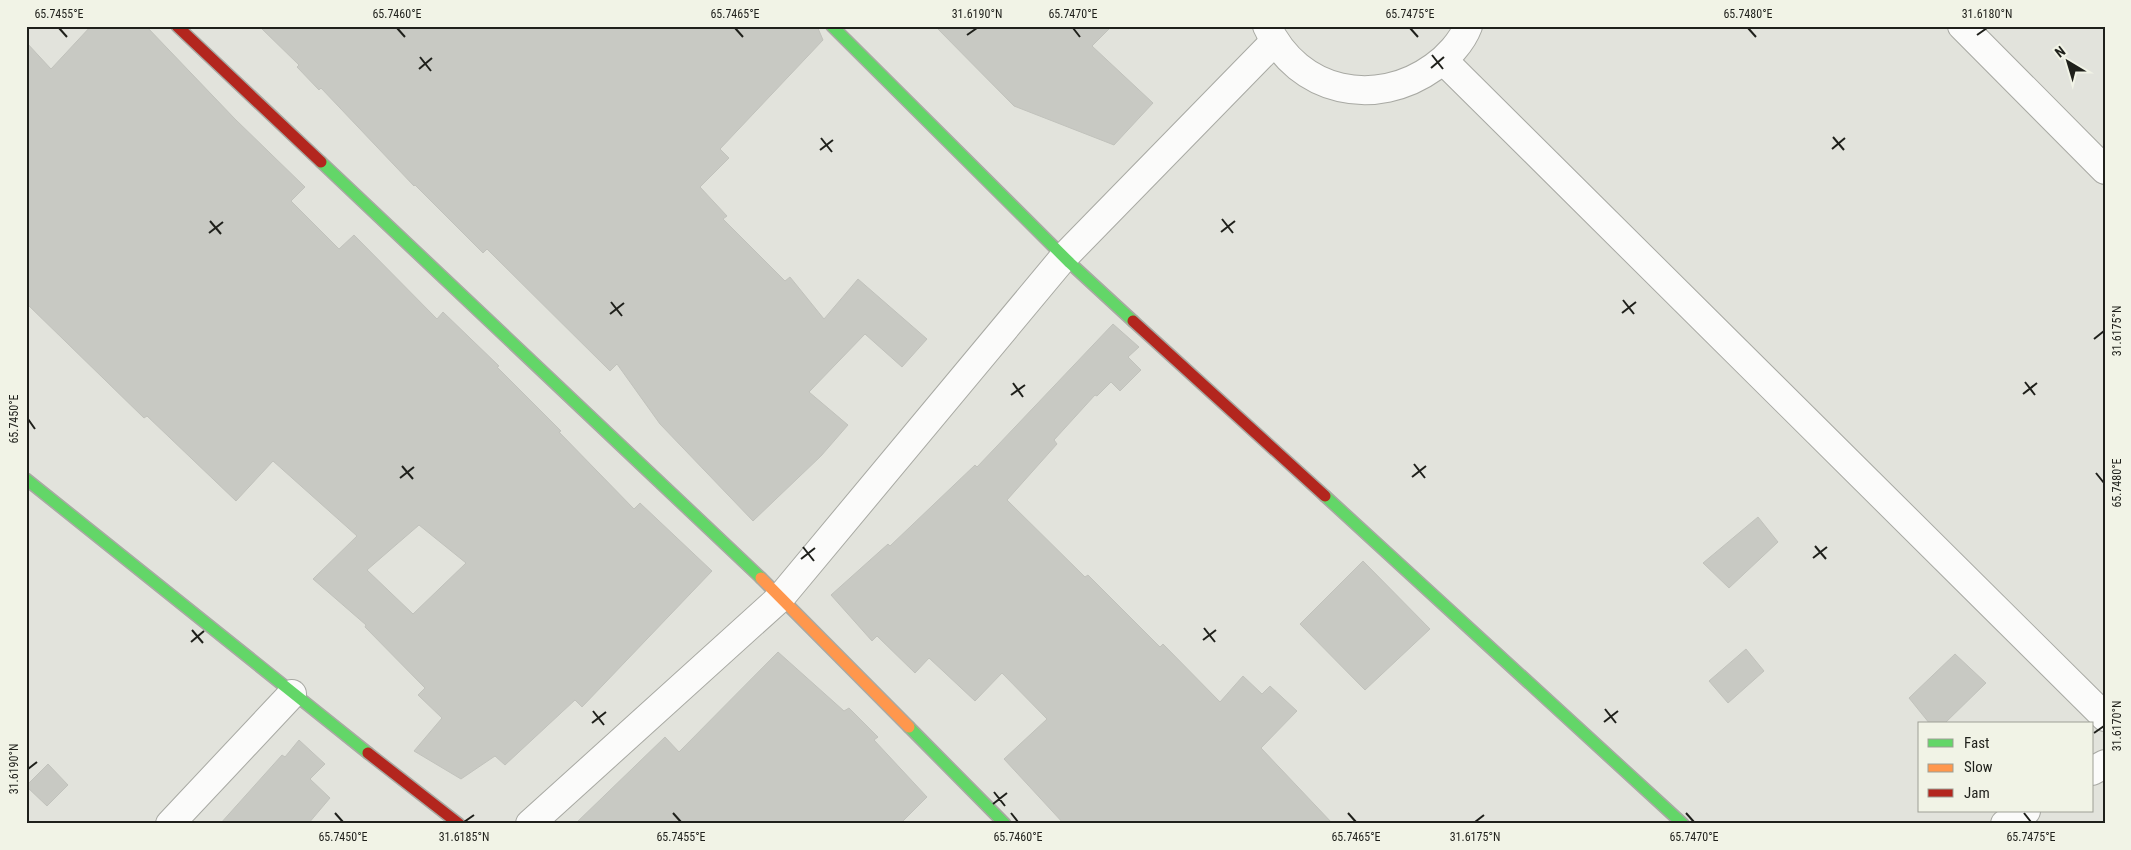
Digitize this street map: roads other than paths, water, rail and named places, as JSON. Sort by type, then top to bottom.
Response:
[{"type":"street","points":[[177,26],[781,596],[1005,824]]},
{"type":"street","points":[[832,26],[1064,257],[1683,824]]},
{"type":"street","points":[[530,824],[781,596],[1064,257],[1271,34],[1300,69],[1327,84],[1357,91],[1388,90],[1418,79],[1444,61],[1466,32],[1468,26]]},
{"type":"street","points":[[1962,26],[2105,170]]},
{"type":"street","points":[[1444,61],[2105,717]]},
{"type":"street","points":[[26,479],[292,694],[459,824]]},
{"type":"street","points":[[170,824],[292,694]]},
{"type":"street","points":[[2005,824],[2024,812]]}]
